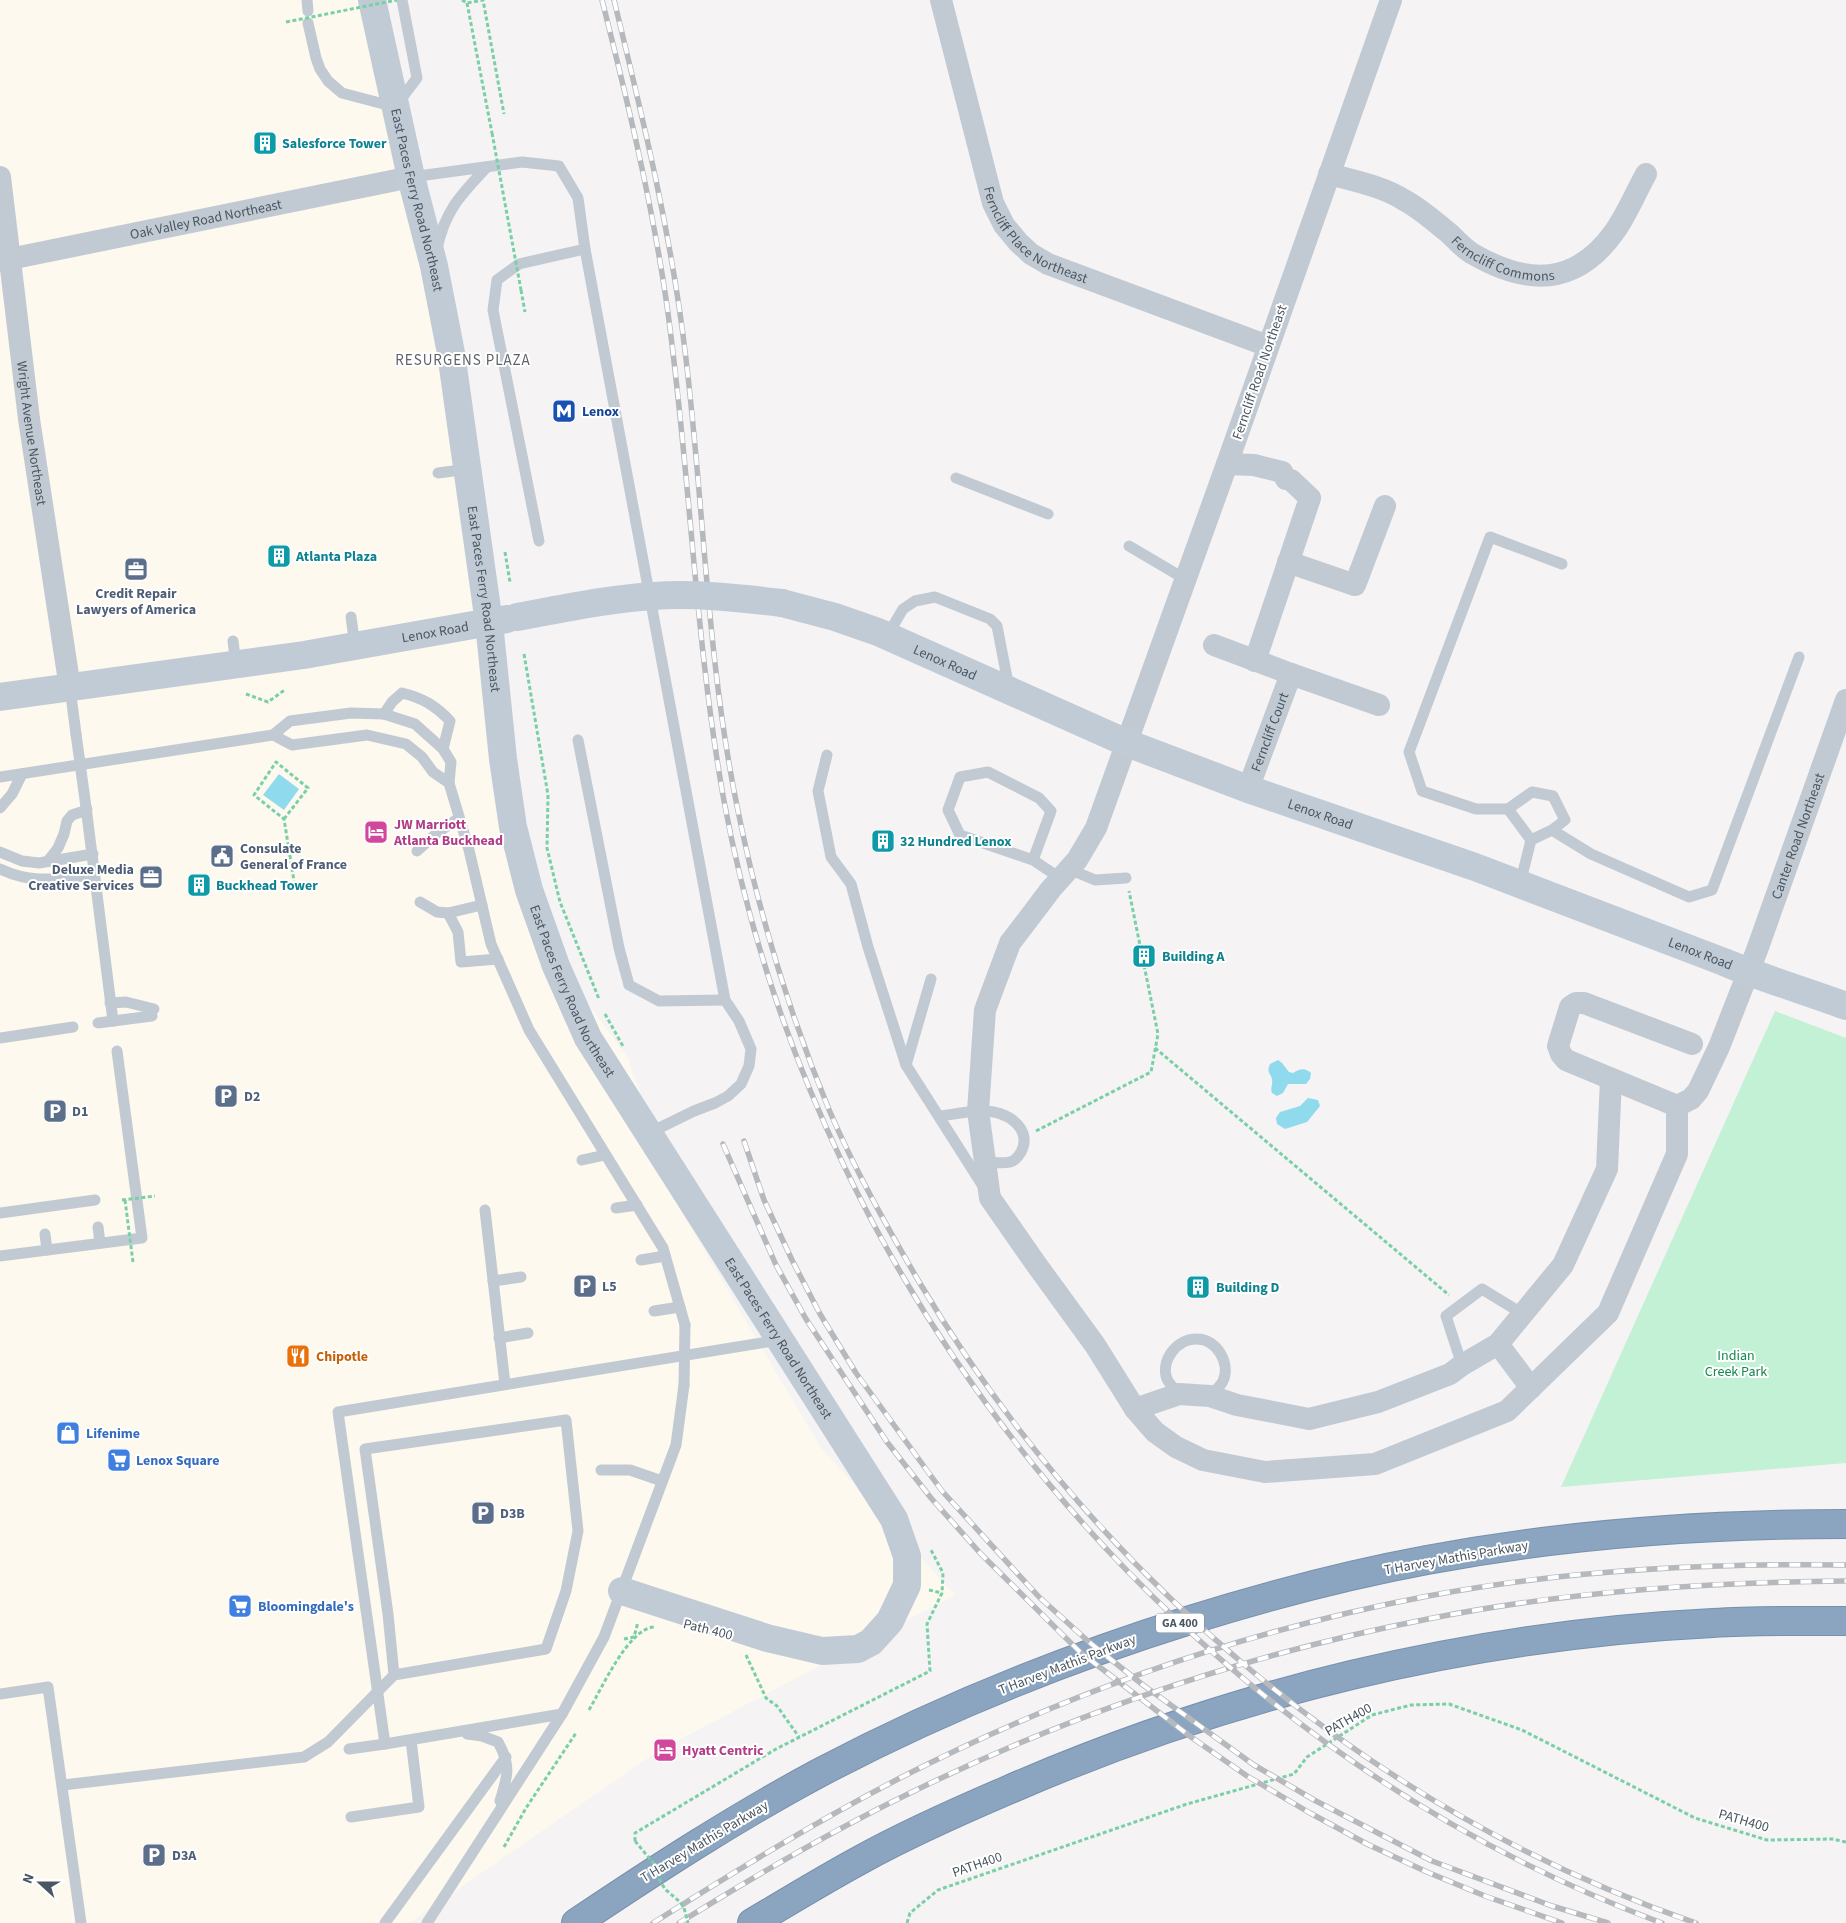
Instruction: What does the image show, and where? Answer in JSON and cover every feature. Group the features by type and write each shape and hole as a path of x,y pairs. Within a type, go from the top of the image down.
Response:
{"highway":[{"name":"T Harvey Mathis Parkway","path":"576,1923 695,1845 818,1774 899,1734 1013,1683 1079,1657 1146,1634 1282,1592 1425,1560 1497,1548 1656,1530 1774,1524 1846,1524"},
{"path":"752,1923 863,1858 924,1828 1049,1772 1111,1747 1307,1685 1443,1655 1578,1634 1714,1622 1846,1621"}],"street":[{"name":"East Paces Ferry Road Northeast","path":"372,0 411,177 434,266 452,353 489,623 503,759 513,827 529,890 556,966 588,1038 894,1519 907,1556 907,1585 890,1621 871,1642 858,1649 822,1651 767,1638 622,1592"},
{"name":"Ferncliff Place Northeast","path":"941,0 989,190 1004,225 1018,242 1031,254 1048,264 1268,346"},
{"name":"Ferncliff Road Northeast","path":"990,1198 978,1111 985,1010 1010,943 1077,860 1096,828 1391,0"},
{"name":"Ferncliff Commons","path":"1329,174 1372,185 1403,199 1432,219 1471,254 1516,273 1549,277 1582,264 1596,253 1616,230 1646,174"},
{"name":"Wright Avenue Northeast","path":"0,177 5,260 70,688"},
{"name":"Oak Valley Road Northeast","path":"5,260 411,177"},
{"path":"1224,471 1244,472 1278,482 1286,479 1291,480 1310,498 1255,660"},
{"path":"1288,562 1355,585 1386,506"},
{"name":"Lenox Road","path":"0,697 70,688 234,653 355,646 606,601 654,596 719,596 782,603 835,617 887,636 1127,743 1248,789 1520,884 1748,972 1846,1006"},
{"name":"Ferncliff Court","path":"1214,645 1379,705"},
{"name":"Ferncliff Court","path":"1248,789 1291,674"},
{"name":"Canter Road Northeast","path":"1677,1106 1691,1099 1698,1091 1719,1047 1846,700"},
{"path":"990,1198 1095,1345 1135,1409 1156,1432 1176,1447 1203,1460 1265,1472 1375,1464 1507,1411 1608,1313 1677,1154 1677,1106 1566,1060 1560,1054 1558,1046 1570,1007 1576,1003 1584,1004 1692,1044"},
{"path":"1135,1409 1180,1394 1210,1396 1236,1405 1309,1419 1378,1402 1450,1374 1498,1344 1563,1265 1607,1169 1611,1079"},
{"path":"1498,1344 1531,1388"}],"lane":[{"path":"308,23 316,58 328,82 342,93 395,107 417,78 402,0"},
{"path":"411,177 522,162 559,166 578,198 585,248 725,1000 739,1021 751,1048 749,1066 741,1084 728,1096 649,1133"},
{"path":"434,266 441,230 456,200 487,167"},
{"path":"539,541 494,310 497,280 519,264 585,248"},
{"path":"438,473 468,469"},
{"path":"956,478 1048,514"},
{"path":"1531,840 1552,830 1565,820 1553,796 1532,792 1508,809 1476,809 1422,792 1410,752 1490,536 1562,564"},
{"path":"1129,546 1185,579"},
{"path":"887,636 903,609 915,602 935,597 990,618 997,626 1009,690"},
{"path":"351,616 355,646"},
{"path":"1552,830 1591,854 1689,897 1712,890 1799,657"},
{"path":"70,688 93,854 112,1021"},
{"path":"384,714 392,702 402,693 420,697 438,708 450,721 444,749"},
{"path":"0,777 273,735 290,720 351,713 384,714 415,724 444,749 451,762 449,783 491,944 528,1030 663,1248 685,1325 684,1385 676,1445 604,1637 562,1714 427,1923"},
{"path":"273,735 292,746 367,735 406,744 422,757 433,772 449,783"},
{"path":"578,740 619,948 629,985 659,1001 725,1000"},
{"path":"827,755 818,791 831,857 851,884 868,947 906,1065 940,1116 990,1198"},
{"path":"1033,860 1051,811 1039,798 988,772 960,777 948,810 960,835 1065,873 1095,880 1126,878"},
{"path":"0,808 12,794 22,774"},
{"path":"48,862 58,848 64,834 66,821 72,815 86,809"},
{"path":"1508,809 1531,840"},
{"path":"416,851 459,818"},
{"path":"1520,884 1531,840"},
{"path":"0,852 22,861 39,863 93,854"},
{"path":"0,869 29,880 95,875"},
{"path":"420,902 437,912 482,906"},
{"path":"448,912 458,932 457,962 498,959"},
{"path":"906,1065 932,979"},
{"path":"98,1023 153,1012 126,1002 110,1004"},
{"path":"0,1038 73,1027"},
{"path":"0,1256 142,1238 117,1051"},
{"path":"940,1116 978,1111 1001,1114 1015,1121 1022,1129 1025,1137 1024,1147 1017,1159 1009,1162 986,1162"},
{"path":"582,1160 605,1155"},
{"path":"0,1213 95,1200"},
{"path":"616,1208 637,1205"},
{"path":"485,1210 505,1384"},
{"path":"98,1227 100,1244"},
{"path":"45,1234 47,1250"},
{"path":"641,1260 665,1256"},
{"path":"493,1281 521,1277"},
{"path":"1462,1365 1446,1316 1482,1289 1523,1314"},
{"path":"654,1311 680,1307"},
{"path":"500,1338 528,1333"},
{"path":"1180,1394 1167,1379 1167,1360 1178,1344 1197,1338 1215,1345 1225,1362 1223,1382 1210,1396"},
{"path":"385,1744 338,1412 779,1340"},
{"path":"63,1785 304,1757 328,1742 394,1675 546,1649 566,1591 578,1531 566,1420 365,1449 394,1675"},
{"path":"601,1470 630,1470 662,1481"},
{"path":"0,1694 48,1687 81,1923"},
{"path":"349,1749 562,1714"},
{"path":"456,1732 482,1736 498,1742 506,1757 506,1782 495,1816"},
{"path":"351,1817 420,1807 411,1740"},
{"path":"385,1923 506,1757"}],"path":[{"path":"286,22 397,0"},
{"path":"462,0 467,3 483,0 504,114"},
{"path":"467,3 525,312"},
{"path":"246,694 268,702 286,689"},
{"path":"284,819 308,788 276,762 254,795 284,819 294,881"},
{"path":"1025,1137 1151,1072 1158,1034 1126,878"},
{"path":"1155,1048 1460,1305"},
{"path":"133,1262 124,1200 155,1196"},
{"path":"634,1637 638,1622"},
{"path":"590,1710 625,1647 646,1628 652,1626 660,1628"},
{"path":"624,1639 634,1637"},
{"name":"Path 400","path":"744,1652 750,1661 766,1698 776,1706 799,1737"},
{"name":"PATH400","path":"907,1923 910,1913 938,1890 1187,1804 1294,1774 1307,1757 1372,1715 1412,1705 1449,1704 1522,1730 1695,1818 1767,1840 1832,1839 1846,1842"},
{"path":"504,1846 526,1808 576,1733"},
{"path":"635,1841 654,1864 661,1883 666,1890 684,1908 688,1923"}],"shaded area":[{"path":"0,0 373,0 445,342 544,944 628,1058 678,1206 821,1448 955,1595 658,1751 409,1923 0,1923"}],"green space":[{"name":"Indian Creek Park","path":"1775,1011 1846,1038 1846,1463 1561,1487"}],"water":[{"path":"279,774 299,789 284,810 263,795"},
{"path":"1278,1060 1289,1072 1293,1073 1302,1069 1309,1071 1311,1073 1310,1079 1306,1084 1288,1084 1283,1093 1277,1096 1272,1093 1272,1080 1268,1070 1270,1064"},
{"path":"1308,1098 1318,1100 1320,1106 1307,1122 1285,1129 1277,1124 1276,1118 1280,1112 1300,1106"}],"railway":[{"path":"602,0 646,186 666,299 681,424 706,676 724,801 771,986 842,1163 935,1329 1048,1483 1179,1622 1326,1743 1488,1844 1662,1923"},
{"path":"614,0 656,178 680,313 692,415 712,640 727,751 745,845 776,961 815,1075 850,1155 894,1239 918,1280 988,1387 1067,1489 1155,1583 1250,1670 1353,1748 1462,1817 1576,1875 1696,1923"},
{"path":"744,1141 764,1200 792,1260 820,1314 856,1373 942,1491 1039,1597 1089,1642 1143,1685 1254,1765 1316,1801 1432,1861 1552,1906 1608,1923"},
{"path":"723,1144 776,1265 806,1319 887,1442 931,1498 981,1554 1080,1652 1191,1737 1247,1776 1310,1813 1367,1844 1427,1872 1485,1896 1562,1923"},
{"path":"653,1923 744,1866 837,1812 963,1747 1091,1692 1157,1668 1224,1647 1291,1627 1359,1610 1428,1596 1531,1580 1584,1574 1688,1567 1846,1565"},
{"path":"679,1923 819,1840 969,1765 1098,1712 1230,1668 1365,1632 1433,1618 1536,1601 1691,1586 1846,1581"}],"place":[{"name":"Salesforce Tower","path":"265,143"},
{"name":"Lenox","path":"564,411"},
{"name":"Atlanta Plaza","path":"279,556"},
{"name":"Credit Repair Lawyers of America","path":"136,569"},
{"name":"JW Marriott Atlanta Buckhead","path":"376,832"},
{"name":"32 Hundred Lenox","path":"883,841"},
{"name":"Consulate General of France","path":"222,856"},
{"name":"Deluxe Media Creative Services","path":"151,877"},
{"name":"Buckhead Tower","path":"199,885"},
{"name":"Building A","path":"1144,956"},
{"name":"D2","path":"226,1096"},
{"name":"D1","path":"55,1111"},
{"name":"L5","path":"585,1286"},
{"name":"Building D","path":"1198,1287"},
{"name":"Chipotle","path":"298,1356"},
{"name":"Lifenime","path":"68,1433"},
{"name":"Lenox Square","path":"119,1460"},
{"name":"D3B","path":"483,1513"},
{"name":"Bloomingdale's","path":"240,1606"},
{"name":"Hyatt Centric","path":"665,1750"},
{"name":"D3A","path":"154,1855"}],"district":[{"name":"RESURGENS PLAZA","path":"463,360"}]}
